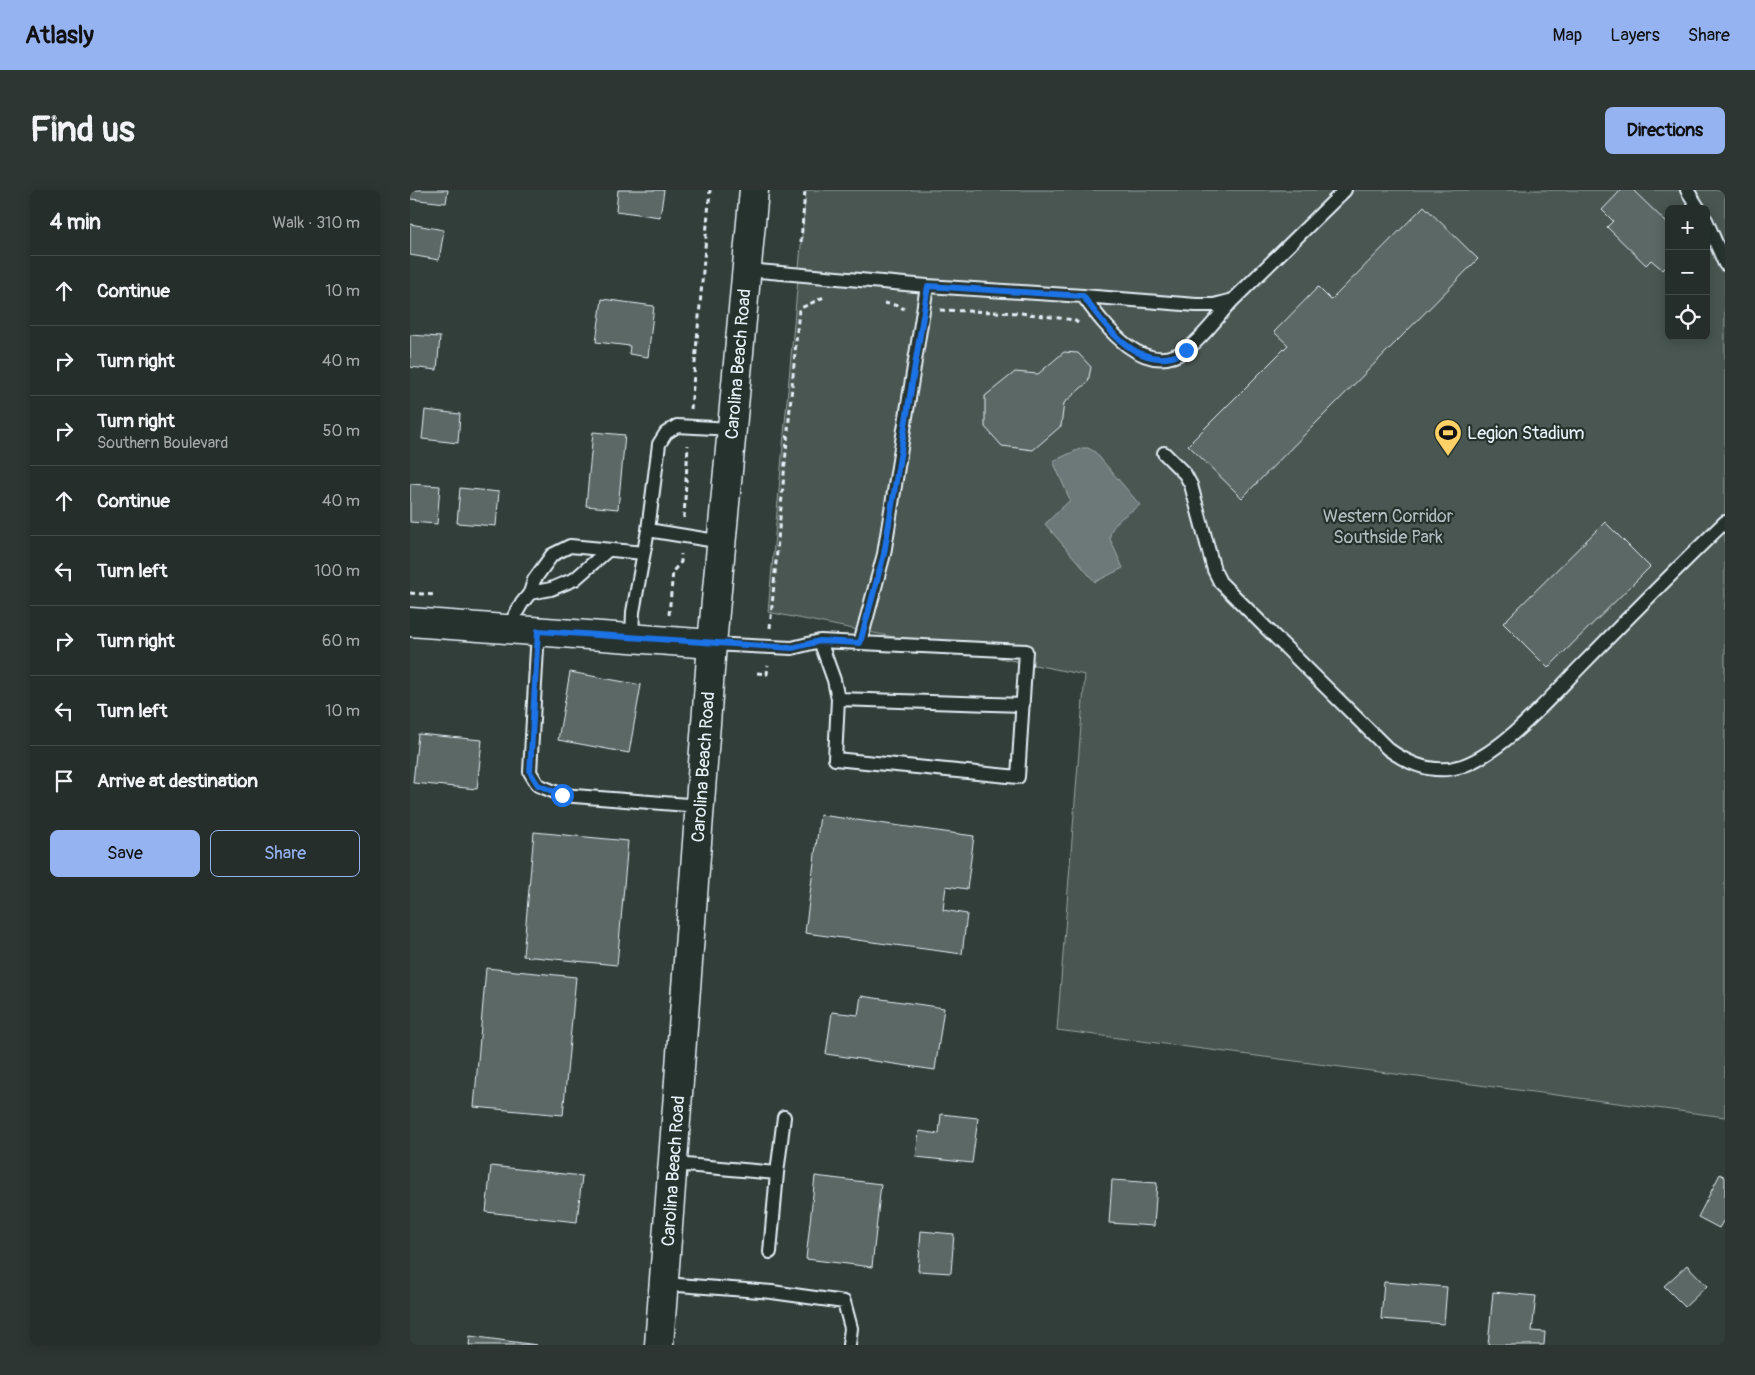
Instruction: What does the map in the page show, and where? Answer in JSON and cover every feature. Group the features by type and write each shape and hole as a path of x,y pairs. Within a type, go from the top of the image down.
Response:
{"main road":[{"name":"Carolina Beach Road","path":"659,1345 712,644 754,190"},
{"path":"410,622 712,644"}],"lane":[{"path":"1083,296 1100,319 1127,346 1142,354 1156,358 1173,357 1186,350 1197,340 1233,300 1345,190"},
{"path":"1687,190 1696,205"},
{"path":"1710,229 1725,264"},
{"path":"747,270 928,286 1196,305 1214,305 1233,300"},
{"path":"860,643 884,554 928,286"},
{"path":"632,638 633,612 648,530 659,444 666,433 677,426 690,425 732,429"},
{"path":"1164,453 1185,474 1192,485 1214,570 1220,582 1388,749 1403,760 1424,768 1442,769 1461,766 1494,750 1538,710 1690,555 1725,522"},
{"path":"648,530 722,542"},
{"path":"507,629 530,593 534,580 552,555 570,546 644,553"},
{"path":"530,593 551,589 575,579 608,550"},
{"path":"538,631 530,772 538,785 562,795 700,806"},
{"path":"712,644 792,648 820,641 1026,651 1018,777 835,759 838,699 834,680 820,641"},
{"path":"838,699 1022,705"},
{"path":"770,1252 784,1118"},
{"path":"674,1164 777,1173"},
{"path":"664,1284 772,1292 844,1302 851,1328 849,1345"}],"path":[{"path":"670,615 673,571 681,562 690,425 710,190"},
{"path":"801,242 804,190"}],"green space":[{"name":"Western Corridor Southside Park","path":"806,190 1725,190 1725,1117 1057,1030 1085,675 768,612"}],"shaded area":[{"path":"1082,448 1088,448 1095,452 1140,505 1116,523 1111,533 1110,539 1123,568 1095,582 1045,524 1070,500 1053,461"}],"building":[{"path":"410,190 448,190 446,203 410,199"},
{"path":"618,190 664,190 660,217 616,211"},
{"path":"1621,190 1633,190 1665,221 1665,268 1663,270 1651,260 1646,265 1607,227 1613,221 1602,210"},
{"path":"1424,206 1478,259 1242,498 1188,445 1288,345 1274,332 1318,287 1331,300"},
{"path":"410,224 444,230 439,260 410,255"},
{"path":"602,299 654,306 648,357 629,354 630,346 596,342"},
{"path":"410,335 440,337 437,370 410,367"},
{"path":"1064,352 1078,353 1091,367 1088,382 1064,403 1061,426 1033,450 1002,446 985,427 985,396 1015,372 1038,374"},
{"path":"425,410 460,414 458,443 422,439"},
{"path":"593,432 625,435 618,509 586,506"},
{"path":"410,484 440,486 437,524 410,522"},
{"path":"460,488 499,492 496,526 457,523"},
{"path":"1605,522 1650,567 1548,668 1503,623"},
{"path":"570,672 641,685 629,753 558,740"},
{"path":"418,734 482,740 477,789 413,783"},
{"path":"820,815 974,836 967,889 946,886 943,910 967,914 962,954 805,933"},
{"path":"534,832 628,841 617,965 523,956"},
{"path":"486,968 576,977 563,1115 474,1107"},
{"path":"861,996 944,1008 935,1070 826,1054 832,1012 858,1015"},
{"path":"941,1114 978,1118 972,1163 916,1157 919,1131 939,1134"},
{"path":"491,1166 582,1176 577,1222 486,1212"},
{"path":"1720,1174 1725,1177 1725,1218 1719,1228 1698,1217"},
{"path":"815,1176 881,1184 872,1267 806,1259"},
{"path":"1112,1180 1157,1183 1154,1226 1109,1223"},
{"path":"921,1231 954,1234 951,1273 918,1271"},
{"path":"1687,1265 1707,1286 1685,1307 1664,1286"},
{"path":"1384,1282 1447,1287 1444,1324 1381,1319"},
{"path":"1493,1292 1536,1296 1532,1331 1545,1332 1544,1345 1488,1345"},
{"path":"470,1336 537,1345 469,1345"}],"place":[{"name":"Legion Stadium","path":"1448,457"}],"route":[{"path":"562,795 538,785 530,772 538,631 792,648 820,641 860,643 884,554 928,286 1083,296 1114,335 1127,346 1142,354 1156,358 1173,357 1186,350"}]}
